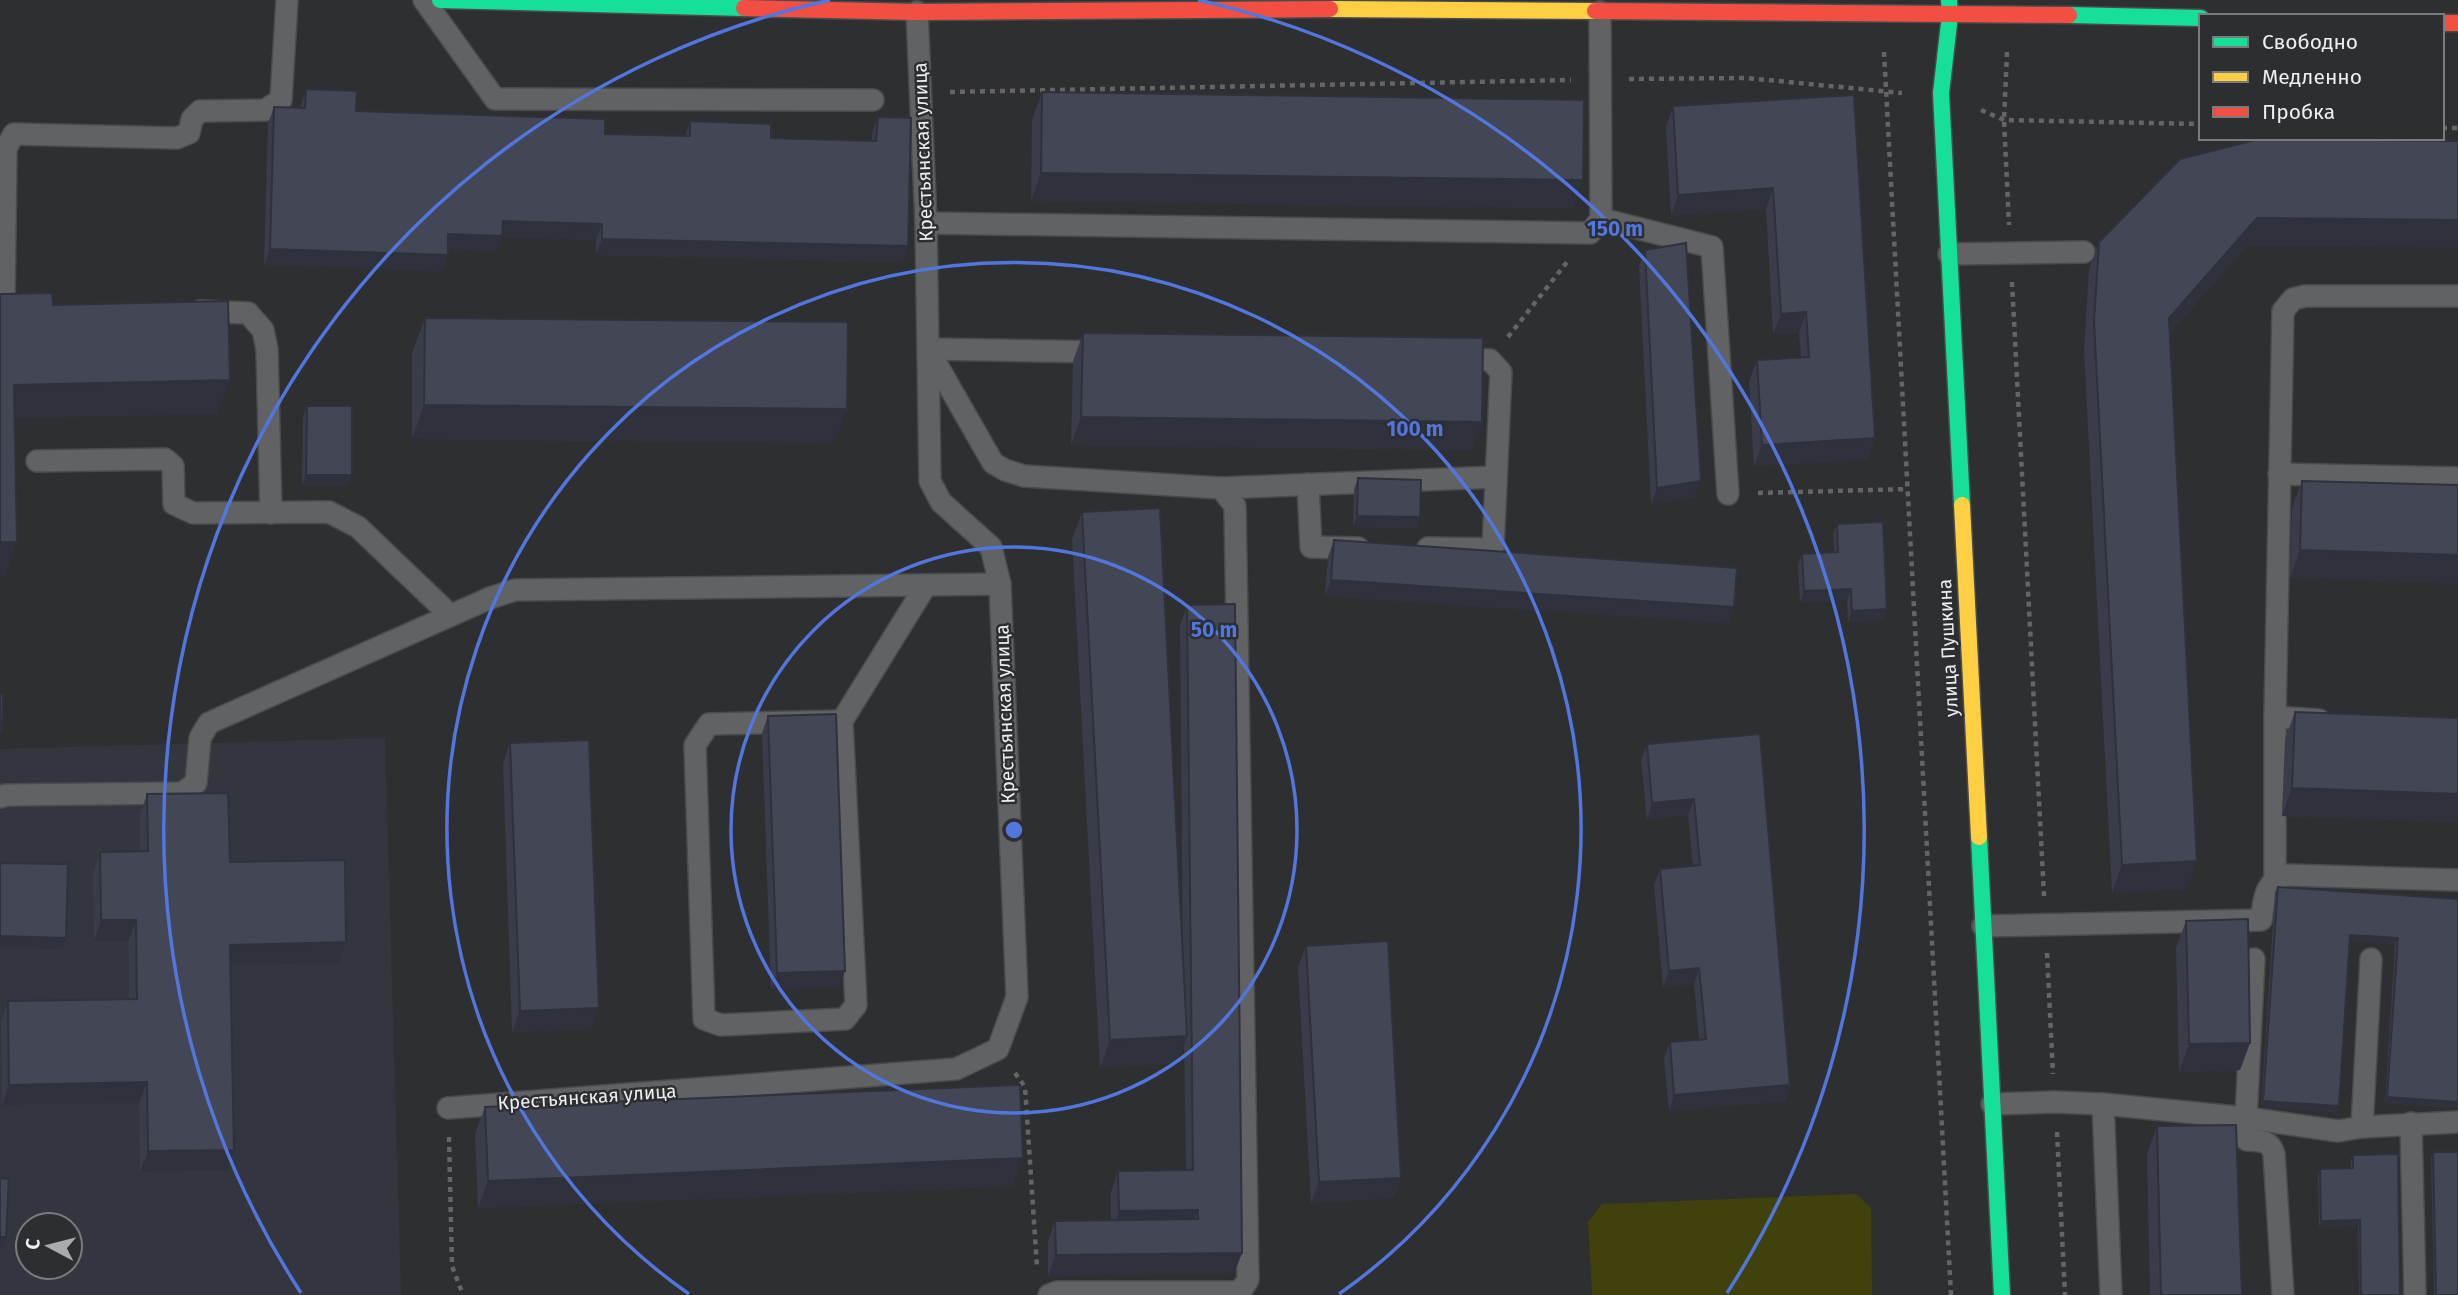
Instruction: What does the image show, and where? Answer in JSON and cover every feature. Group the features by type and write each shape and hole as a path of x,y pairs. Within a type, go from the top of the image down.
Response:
{"main road":[{"path":"440,0 931,8 1452,5 1600,12 1882,14 1949,8 2008,13 2199,18"},
{"name":"улица Пушкина","path":"1949,8 1941,93 2002,1295"}],"lane":[{"path":"31,305 2,304 6,148 15,134 177,138 189,133 192,119 200,111 265,110 281,100 287,0"},
{"path":"424,0 495,99 873,100"},
{"name":"Крестьянская улица","path":"448,1108 957,1069 998,1049 1017,997 1000,584 991,547 941,502 930,481 921,93 931,8"},
{"path":"1595,226 1600,12"},
{"path":"926,223 1595,226 1712,247 1728,494"},
{"path":"1949,254 2084,252"},
{"path":"2275,879 2275,718 2283,311 2293,299 2305,296 2458,296"},
{"path":"180,311 248,313 263,330 267,349 271,513"},
{"path":"928,349 1120,353"},
{"path":"928,349 993,464 1024,477 1221,488 1496,477"},
{"path":"1402,548 1493,549 1501,372 1490,360 1435,359"},
{"path":"37,461 165,459 173,466 174,504 193,513 328,512 359,527 450,615"},
{"path":"2279,474 2458,478"},
{"path":"1308,484 1311,547 1376,548"},
{"path":"1049,1295 1057,1292 1240,1292 1248,1280 1235,506 1221,488"},
{"path":"0,797 182,793 196,783 200,738 209,723 450,615 515,590 1000,584"},
{"path":"842,721 709,724 695,745 704,1019 721,1026 845,1018 856,1005 842,721 926,585"},
{"path":"2275,718 2341,722"},
{"path":"1983,926 2261,920 2267,890 2275,879 2287,875 2458,880"},
{"path":"2254,959 2245,1138 2266,1142 2272,1146 2274,1154 2283,1295"},
{"path":"2362,1127 2371,959"},
{"path":"1992,1104 2103,1104 2247,1118 2338,1131 2362,1127 2458,1122"},
{"path":"2103,1104 2111,1295"},
{"path":"2411,1124 2415,1295"}],"path":[{"path":"2008,13 2004,120 2065,1295"},
{"path":"1882,14 1951,1295"},
{"path":"921,93 1747,78 1887,93 1941,93 2004,120 2199,124"},
{"path":"1490,360 1595,226"},
{"path":"1728,494 1908,489"},
{"path":"998,1049 1025,1087 1037,1267"},
{"path":"448,1108 452,1266 463,1295"}],"shaded area":[{"path":"385,738 401,1295 0,1295 0,749"},
{"path":"1856,1194 1871,1208 1872,1295 1592,1295 1588,1222 1602,1204"}],"building":[{"path":"306,89 357,91 356,111 605,119 605,134 690,136 690,121 771,124 771,138 876,141 878,117 911,118 908,246 602,239 602,224 503,221 502,236 448,234 448,255 270,249 274,107 305,108"},
{"path":"1042,92 1584,100 1583,180 1041,173"},
{"path":"1854,95 1875,438 1762,445 1757,360 1809,357 1806,312 1781,314 1773,188 1678,195 1673,106"},
{"path":"2255,140 2458,141 2458,220 2257,218 2169,318 2197,861 2122,865 2094,322 2099,242 2180,159"},
{"path":"1686,243 1701,481 1657,488 1645,250"},
{"path":"52,293 53,305 228,301 230,380 14,385 17,542 0,542 0,294"},
{"path":"425,318 848,322 847,409 424,405"},
{"path":"1083,333 1483,338 1482,422 1081,417"},
{"path":"307,406 352,406 352,475 306,475"},
{"path":"1358,478 1421,480 1420,517 1357,516"},
{"path":"2302,481 2458,485 2458,555 2300,550"},
{"path":"1160,508 1187,1036 1110,1040 1082,512"},
{"path":"1883,522 1887,609 1852,611 1851,589 1804,591 1802,554 1838,552 1837,524"},
{"path":"1334,540 1737,568 1734,607 1331,580"},
{"path":"1235,604 1242,1253 1056,1255 1055,1221 1198,1219 1198,1210 1119,1211 1118,1171 1193,1170 1187,605"},
{"path":"0,694 3,694 2,732 0,732"},
{"path":"2295,712 2458,718 2458,794 2292,788"},
{"path":"836,714 845,971 777,973 768,716"},
{"path":"1760,734 1790,1085 1674,1095 1670,1042 1706,1039 1699,968 1669,971 1660,869 1700,865 1694,799 1652,803 1647,744"},
{"path":"589,740 599,1008 520,1011 510,743"},
{"path":"228,793 230,862 345,860 346,942 230,945 234,1150 148,1151 147,1082 9,1085 8,1001 137,999 136,920 101,920 100,852 148,851 147,794"},
{"path":"0,863 68,864 66,938 0,936"},
{"path":"2278,887 2458,899 2458,1102 2387,1097 2398,938 2350,935 2339,1106 2263,1101"},
{"path":"2248,919 2250,1043 2189,1044 2186,921"},
{"path":"1388,941 1401,1178 1319,1182 1306,946"},
{"path":"1020,1085 1023,1158 488,1181 485,1107"},
{"path":"2236,1125 2242,1295 2161,1295 2157,1126"},
{"path":"2433,1152 2458,1152 2458,1295 2436,1295"},
{"path":"2398,1154 2400,1295 2361,1295 2360,1220 2321,1221 2320,1169 2353,1168 2353,1155"},
{"path":"0,1178 9,1179 6,1237 0,1237"}],"traffic: fast":[{"path":"440,0 744,8"},
{"path":"1949,0 1950,15 1941,93 1962,505"},
{"path":"2069,15 2199,18"},
{"path":"1979,837 2002,1295"}],"traffic: slow":[{"path":"1330,9 1595,11"},
{"path":"1962,505 1979,837"}],"traffic: jam":[{"path":"744,8 917,12 1330,9"},
{"path":"1595,11 2069,15"},
{"path":"2444,23 2458,23"}]}
